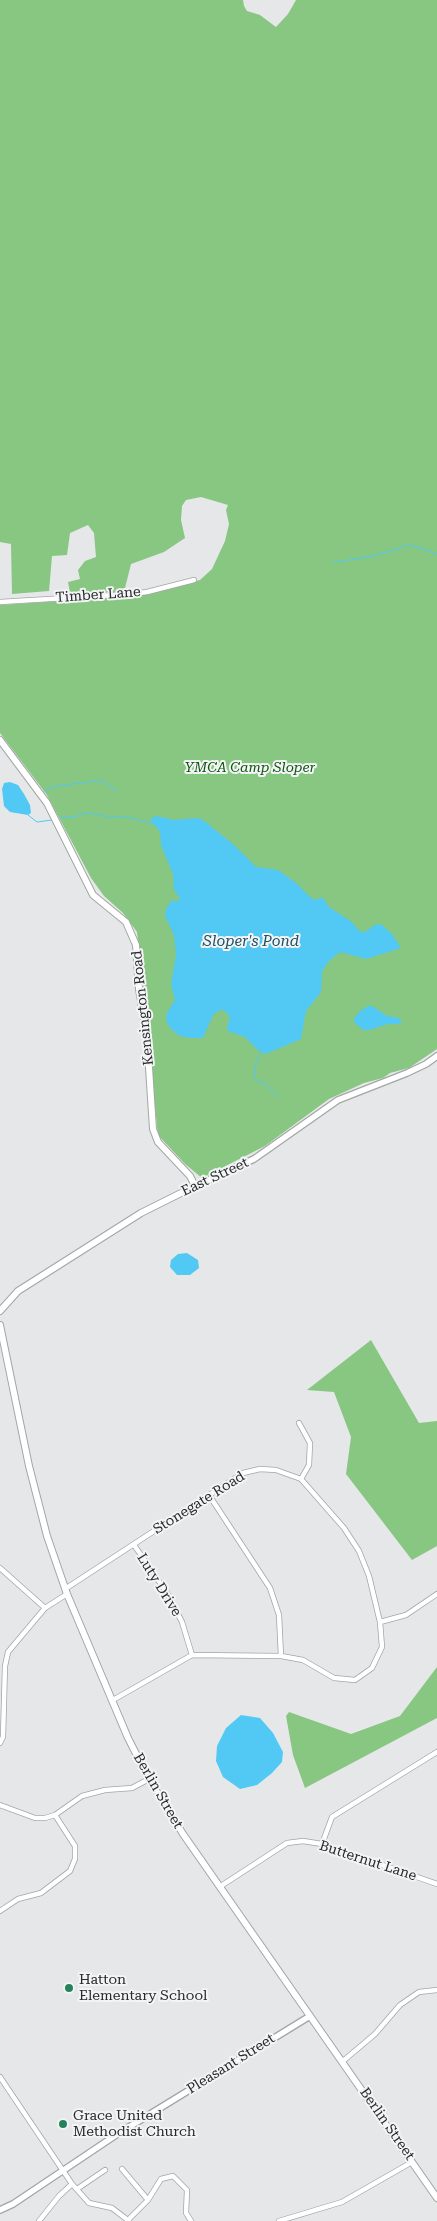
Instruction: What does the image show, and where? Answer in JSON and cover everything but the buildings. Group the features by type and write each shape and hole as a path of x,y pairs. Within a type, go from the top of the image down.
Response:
{"main road":[{"name":"Kensington Road","path":"0,740 47,803 93,895 126,922 136,945 139,990 147,1037 154,1129 158,1142 190,1176 194,1186"},
{"name":"East Street","path":"0,1311 4,1304 27,1286 141,1213 194,1186"},
{"name":"Berlin Street","path":"0,1325 29,1466 47,1536 66,1591 128,1738 149,1779 183,1834 222,1886 437,2198"}],"street":[{"name":"Timber Lane","path":"0,602 139,593 194,580"},
{"name":"East Street","path":"194,1186 254,1159 338,1100 407,1073 426,1064 437,1056"},
{"path":"299,1423 310,1443 309,1465 301,1479"},
{"name":"Stonegate Road","path":"0,1743 3,1736 5,1666 8,1652 46,1608 66,1591 243,1473 260,1469 276,1470 301,1479 344,1528 359,1551 369,1576 380,1622 382,1647 372,1668 355,1680 334,1678 303,1660 281,1656 192,1655"},
{"path":"209,1495 270,1588 279,1615 281,1656"},
{"name":"Luty Drive","path":"134,1545 167,1594 182,1622 192,1655"},
{"path":"0,1568 46,1608"},
{"path":"380,1622 406,1615 437,1594"},
{"path":"112,1700 192,1655"},
{"path":"322,1844 332,1816 437,1752"},
{"path":"0,1805 35,1818 45,1818 55,1815 82,1796 105,1790 132,1788 149,1779"},
{"path":"0,1912 18,1900 41,1893 70,1871 75,1859 75,1846 55,1815"},
{"name":"Butternut Lane","path":"222,1886 287,1843 303,1841 322,1844 437,1884"},
{"path":"343,2061 376,2034 400,2005 419,1992 437,1990"},
{"name":"Pleasant Street","path":"0,2210 14,2204 116,2135 310,2016"},
{"path":"0,2077 63,2172 89,2203 112,2208 128,2221 148,2200 161,2179 173,2176 187,2190 186,2213 191,2221"},
{"path":"279,2221 342,2202 412,2162"},
{"path":"77,2189 106,2170"},
{"path":"122,2170 148,2200"},
{"path":"39,2221 58,2196 72,2184"}],"green space":[{"name":"YMCA Camp Sloper","path":"0,0 243,0 247,11 260,15 276,27 288,14 296,0 437,0 437,1049 409,1068 364,1083 329,1099 265,1146 202,1178 185,1164 158,1135 137,932 123,913 104,896 91,878 47,795 0,733 0,605 138,596 200,580 212,569 225,541 229,524 226,510 228,505 201,497 186,500 182,506 181,520 185,538 164,552 131,564 124,592 70,593 68,582 80,579 78,570 85,561 96,557 94,533 88,525 70,533 67,555 52,556 49,591 12,594 11,544 0,542"},
{"path":"371,1340 419,1423 437,1421 437,1546 412,1560 346,1474 351,1437 334,1392 307,1390"},
{"path":"437,1667 437,1718 305,1788 293,1755 286,1716 289,1712 351,1734 400,1716"}],"water":[{"path":"10,782 18,785 30,805 31,813 28,815 10,812 4,806 2,789 4,783"},
{"name":"Sloper's Pond","path":"156,816 174,820 197,818 203,820 234,845 256,867 278,870 296,883 311,898 317,900 322,897 329,907 352,922 359,931 365,932 375,925 381,924 392,934 401,948 366,959 340,952 329,961 322,971 321,992 306,1011 301,1039 265,1054 259,1051 245,1037 228,1031 230,1016 223,1010 213,1015 203,1038 180,1036 170,1028 166,1020 167,1013 175,1000 171,984 176,955 174,935 165,916 166,909 171,901 178,901 180,898 174,890 173,874 161,845 160,832 150,819"},
{"path":"368,1006 372,1006 387,1016 399,1018 402,1023 363,1030 354,1022 354,1019 359,1012"},
{"path":"187,1253 198,1260 199,1268 190,1275 177,1275 170,1267 171,1260 178,1254"},
{"path":"241,1715 260,1718 273,1733 283,1752 282,1762 272,1773 257,1785 240,1789 223,1777 216,1761 217,1746 226,1728"}],"waterway":[{"path":"334,562 370,557 410,545 437,554"},
{"path":"44,791 52,787 100,780 118,791"},
{"path":"61,817 76,817 89,813 102,816 127,817 154,824"},
{"path":"28,815 37,822 52,820"},
{"path":"261,1053 256,1063 255,1079 265,1084 279,1097"}],"place":[{"name":"Hatton Elementary School","path":"69,1988"},
{"name":"Grace United Methodist Church","path":"63,2124"}]}
